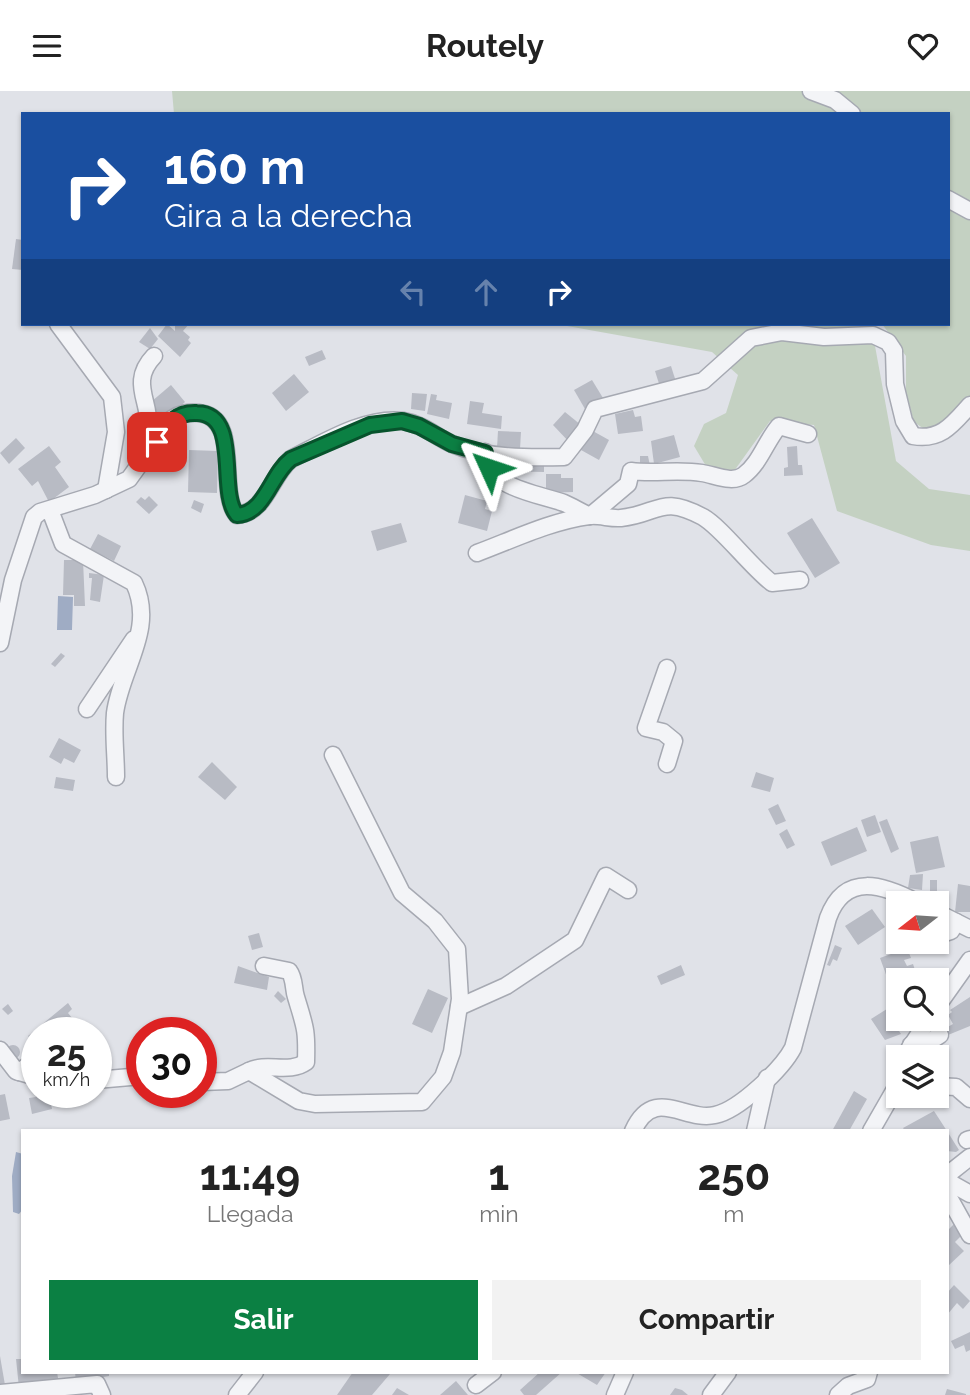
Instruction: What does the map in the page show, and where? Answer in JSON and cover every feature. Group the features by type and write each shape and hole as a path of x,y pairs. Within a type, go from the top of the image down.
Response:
{"street":[{"path":"811,91 835,100 850,112"},
{"path":"950,200 970,211"},
{"path":"59,326 112,397 116,432 106,490"},
{"path":"0,643 2,616 34,517 129,479 172,419 181,413 202,413 217,420 223,433 231,504 237,515 249,514 258,506 282,466 291,459 370,425 402,421 419,426 452,444 485,453 534,458 564,457 585,430 595,409 703,381 751,338 782,332 824,337 873,335 888,342 894,351 895,384 904,421 913,436 928,439 946,432 970,405"},
{"path":"147,456 141,448 149,423 141,397 145,365 154,356"},
{"path":"590,516 628,484 631,471 658,475 683,471 732,480 742,477 751,469 779,426 808,434"},
{"path":"485,453 489,468 507,484 538,497 563,503 590,516"},
{"path":"477,553 526,534 590,516 622,518 657,506 681,506 706,519 754,569 772,583 800,580"},
{"path":"50,510 63,544 134,583 140,601 140,632 116,709 116,777"},
{"path":"87,709 140,632"},
{"path":"667,668 646,728 663,732 674,741 667,764"},
{"path":"249,1071 299,1101 307,1103 422,1101 443,1077 448,1065 459,1007 457,949 435,921 402,893 333,755"},
{"path":"459,1007 506,986 576,940 606,876 628,890"},
{"path":"634,1129 644,1114 657,1108 715,1115 732,1108 786,1061 793,1048 833,903 842,894 867,885 890,891"},
{"path":"949,982 970,960"},
{"path":"217,1081 228,1081 256,1067 294,1068 306,1062 307,1027 295,995 292,973 264,966"},
{"path":"924,1045 940,1035"},
{"path":"0,1051 19,1072"},
{"path":"755,1129 767,1078"},
{"path":"949,1087 956,1087 970,1099"},
{"path":"872,1129 886,1105"},
{"path":"970,1157 949,1174 970,1194"},
{"path":"949,1198 970,1235"},
{"path":"237,1395 253,1374"},
{"path":"476,1385 490,1374"},
{"path":"711,1395 727,1374"},
{"path":"838,1395 848,1386 867,1379 868,1374"},
{"path":"605,1395 620,1382"},
{"path":"0,1394 97,1384 102,1395"}],"green space":[{"path":"172,91 970,91 970,396 943,424 927,431 914,422 906,393 906,356 884,326 950,326 950,112 174,112"},
{"path":"567,326 871,326 896,461 929,489 970,495 970,551 931,545 837,511 814,425 770,421 734,471 706,466 694,446 704,424 726,413 738,375 712,352"}],"water":[{"path":"58,596 73,597 72,630 57,630"},
{"path":"16,1152 21,1153 19,1214 13,1212 12,1176"}],"building":[{"path":"16,239 21,240 21,270 12,269"},
{"path":"166,326 175,331 175,326 187,326 183,331 190,337 188,340 191,343 180,357 158,336"},
{"path":"150,328 158,339 150,349 139,342"},
{"path":"322,350 326,359 309,366 305,357"},
{"path":"671,366 677,385 661,390 655,371"},
{"path":"294,374 309,392 286,411 272,393"},
{"path":"592,380 603,398 585,409 574,390"},
{"path":"171,385 185,402 160,424 145,407"},
{"path":"412,393 427,394 425,411 411,409"},
{"path":"431,394 437,395 436,400 452,403 449,419 427,414"},
{"path":"470,401 484,403 482,413 502,416 501,429 467,424"},
{"path":"633,410 635,417 641,416 643,431 618,434 615,414"},
{"path":"565,412 581,425 571,444 553,425"},
{"path":"177,425 185,430 180,439 184,441 181,446 185,448 171,469 156,460"},
{"path":"591,430 609,440 599,460 581,450"},
{"path":"498,431 521,432 520,449 497,448"},
{"path":"674,435 680,457 654,464 651,441"},
{"path":"16,438 25,448 9,464 0,453"},
{"path":"49,446 61,462 55,467 69,487 49,502 38,481 32,486 18,469"},
{"path":"797,446 798,465 802,465 803,475 784,476 784,468 788,467 787,447"},
{"path":"189,450 218,451 217,493 188,492"},
{"path":"640,456 648,456 650,466 640,464"},
{"path":"493,457 544,463 544,472 499,471"},
{"path":"546,474 561,474 561,478 573,478 573,492 546,493"},
{"path":"465,495 487,501 485,509 492,511 487,531 458,523"},
{"path":"149,496 158,505 149,514 136,502 141,497 145,500"},
{"path":"194,500 204,504 201,513 191,508"},
{"path":"812,518 840,563 815,578 787,533"},
{"path":"401,523 407,542 377,551 371,531"},
{"path":"98,534 121,546 114,561 90,549"},
{"path":"64,560 83,560 85,606 74,606 74,595 63,595"},
{"path":"89,573 104,575 100,602 90,600 92,578 89,578"},
{"path":"61,653 65,656 55,667 51,664"},
{"path":"59,738 81,750 74,763 64,758 61,764 49,757"},
{"path":"212,762 237,787 225,800 198,777"},
{"path":"756,772 774,778 770,792 751,787"},
{"path":"56,777 75,780 73,791 54,788"},
{"path":"778,804 786,821 776,825 768,809"},
{"path":"875,815 881,832 867,837 861,820"},
{"path":"887,819 899,849 891,853 879,822"},
{"path":"857,827 867,851 831,866 821,842"},
{"path":"787,829 795,845 787,849 779,834"},
{"path":"938,836 945,867 916,873 910,842"},
{"path":"923,874 922,890 908,888 910,875"},
{"path":"930,880 937,880 937,891 930,891"},
{"path":"958,884 970,886 970,912 955,912"},
{"path":"872,909 885,927 858,945 845,926"},
{"path":"259,933 263,947 252,950 248,936"},
{"path":"835,945 842,948 837,961 833,959 830,966 827,965"},
{"path":"891,954 909,954 911,958 904,960 907,966 913,964 914,968 886,968 886,974 880,958"},
{"path":"681,965 685,975 661,985 657,976"},
{"path":"238,966 269,977 267,990 234,983"},
{"path":"428,989 448,998 432,1033 412,1024"},
{"path":"278,991 286,999 281,1003 274,996"},
{"path":"970,997 970,1026 948,1035 945,1031 949,1031 949,1026 953,1024 949,1017 952,1012 950,1010"},
{"path":"68,1003 72,1009 68,1013 71,1017 51,1017"},
{"path":"8,1004 13,1011 8,1015 2,1009"},
{"path":"886,1010 886,1031 899,1031 901,1034 885,1040 871,1019"},
{"path":"13,1045 18,1047 18,1057 13,1059 8,1057 6,1052 8,1047"},
{"path":"854,1091 867,1099 850,1129 833,1129"},
{"path":"5,1094 10,1119 0,1121 0,1095"},
{"path":"31,1108 52,1108 52,1109 32,1114"},
{"path":"934,1111 946,1129 904,1129"},
{"path":"949,1134 959,1150 949,1151"},
{"path":"954,1224 963,1234 955,1242 964,1251 949,1265 949,1229"},
{"path":"954,1285 970,1301 963,1309 957,1303 949,1313 949,1291"},
{"path":"970,1332 970,1350 966,1352 964,1345 955,1349 951,1341"},
{"path":"0,1356 5,1385 0,1385"},
{"path":"16,1359 21,1359 21,1374 57,1374 59,1384 19,1388"},
{"path":"75,1374 109,1374 109,1376 76,1382"},
{"path":"352,1374 390,1374 372,1395 337,1395"},
{"path":"538,1374 560,1374 536,1395 524,1395 520,1390"},
{"path":"578,1374 605,1374 597,1385"},
{"path":"456,1381 468,1395 440,1395"},
{"path":"397,1388 409,1395 392,1395"},
{"path":"675,1388 682,1390 688,1395 670,1395"},
{"path":"947,1389 966,1394 966,1395 945,1395"}],"route":[{"path":"157,442 172,419 181,413 202,413 217,420 223,433 231,504 237,515 249,514 258,506 282,466 291,459 326,442 370,425 386,422 402,421 419,426 452,444 485,453 489,468"}]}
